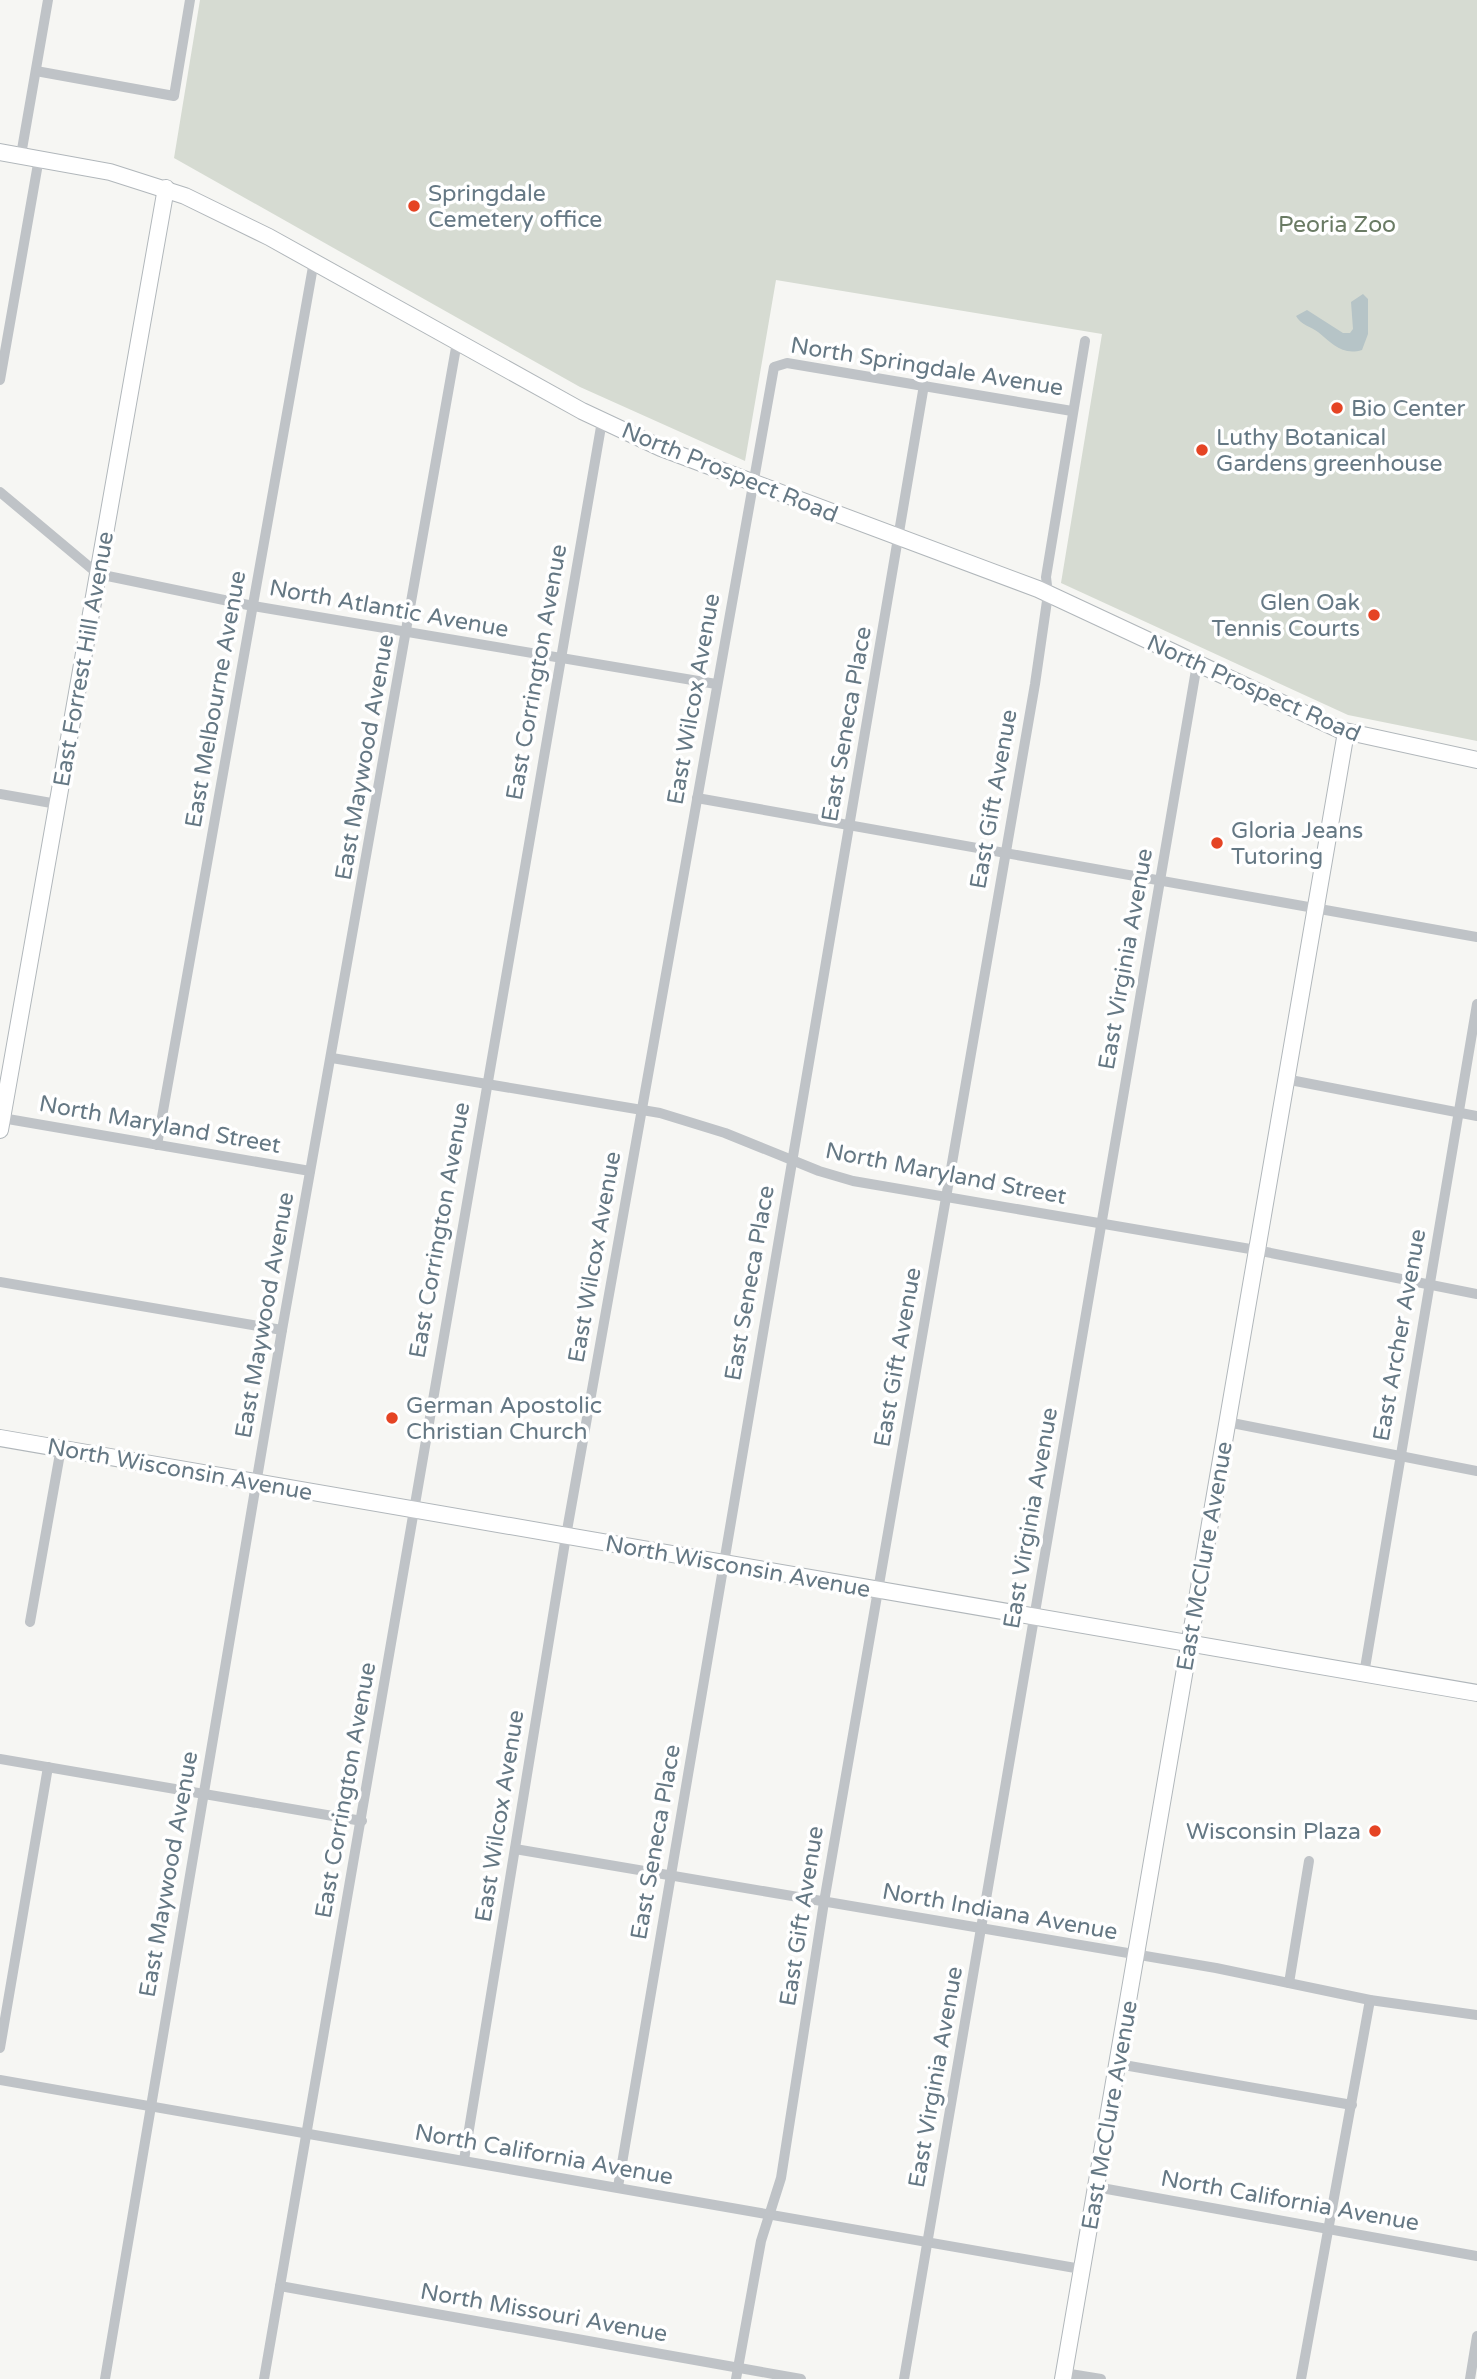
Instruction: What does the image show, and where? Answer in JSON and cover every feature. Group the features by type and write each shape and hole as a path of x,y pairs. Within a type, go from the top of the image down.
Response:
{"street":[{"path":"21,155 48,0"},
{"path":"36,71 174,96 190,0"},
{"name":"North Prospect Road","path":"0,152 110,172 166,188 228,215 602,421 675,454 1048,594 1346,732 1477,760"},
{"path":"0,380 39,158"},
{"name":"East Forrest Hill Avenue","path":"1,1124 166,188"},
{"name":"East Melbourne Avenue","path":"157,1145 314,261"},
{"name":"East Gift Avenue","path":"737,2374 759,2253 781,2178 824,1902 1048,594 1046,577 1085,341"},
{"name":"East Maywood Avenue","path":"105,2379 282,1330 457,342"},
{"name":"North Springdale Avenue","path":"776,364 924,385 1072,411"},
{"name":"East Wilcox Avenue","path":"464,2160 566,1536 716,684 776,364"},
{"name":"East Seneca Place","path":"618,2187 924,385"},
{"name":"East Corrington Avenue","path":"264,2379 362,1821 485,1084 602,421"},
{"path":"0,492 98,574"},
{"name":"North Atlantic Avenue","path":"98,574 253,606 716,684"},
{"name":"East Virginia Avenue","path":"904,2379 1197,664"},
{"name":"East McClure Avenue","path":"1064,2376 1346,732"},
{"path":"0,794 57,804"},
{"path":"697,798 1477,936"},
{"name":"East Archer Avenue","path":"1364,1674 1477,1004"},
{"name":"North Maryland Street","path":"332,1058 642,1110 714,1129 835,1177 1256,1250 1477,1294"},
{"path":"1285,1079 1477,1116"},
{"name":"North Maryland Street","path":"1,1124 157,1145 310,1171"},
{"path":"0,1282 282,1330"},
{"path":"1227,1422 1477,1471"},
{"name":"North Wisconsin Avenue","path":"0,1438 1477,1693"},
{"path":"30,1622 61,1448"},
{"path":"0,1759 203,1796 362,1821"},
{"path":"0,2048 48,1767"},
{"name":"North Indiana Avenue","path":"515,1849 1289,1983 1370,2000 1477,2015"},
{"path":"1289,1983 1309,1861"},
{"path":"1301,2379 1370,2000"},
{"path":"1118,2064 1352,2105"},
{"name":"North California Avenue","path":"0,2080 1081,2269"},
{"name":"North California Avenue","path":"1096,2187 1477,2256"},
{"name":"North Missouri Avenue","path":"280,2286 737,2374 801,2379"},
{"path":"1470,2379 1477,2336"},
{"path":"1064,2376 1101,2379"}],"green space":[{"name":"Peoria Zoo","path":"200,0 1477,0 1477,741 1348,715 1061,583 1102,334 776,280 745,461 580,387 174,158"}],"shaded area":[{"path":"1363,294 1368,299 1368,334 1362,350 1343,350 1296,316 1307,310 1343,333 1350,333 1353,329 1351,302"}],"place":[{"name":"Springdale Cemetery office","path":"414,206"},
{"name":"Bio Center","path":"1337,408"},
{"name":"Luthy Botanical Gardens greenhouse","path":"1202,450"},
{"name":"Glen Oak Tennis Courts","path":"1374,615"},
{"name":"Gloria Jeans Tutoring","path":"1217,843"},
{"name":"German Apostolic Christian Church","path":"392,1418"},
{"name":"Wisconsin Plaza","path":"1375,1831"}]}
